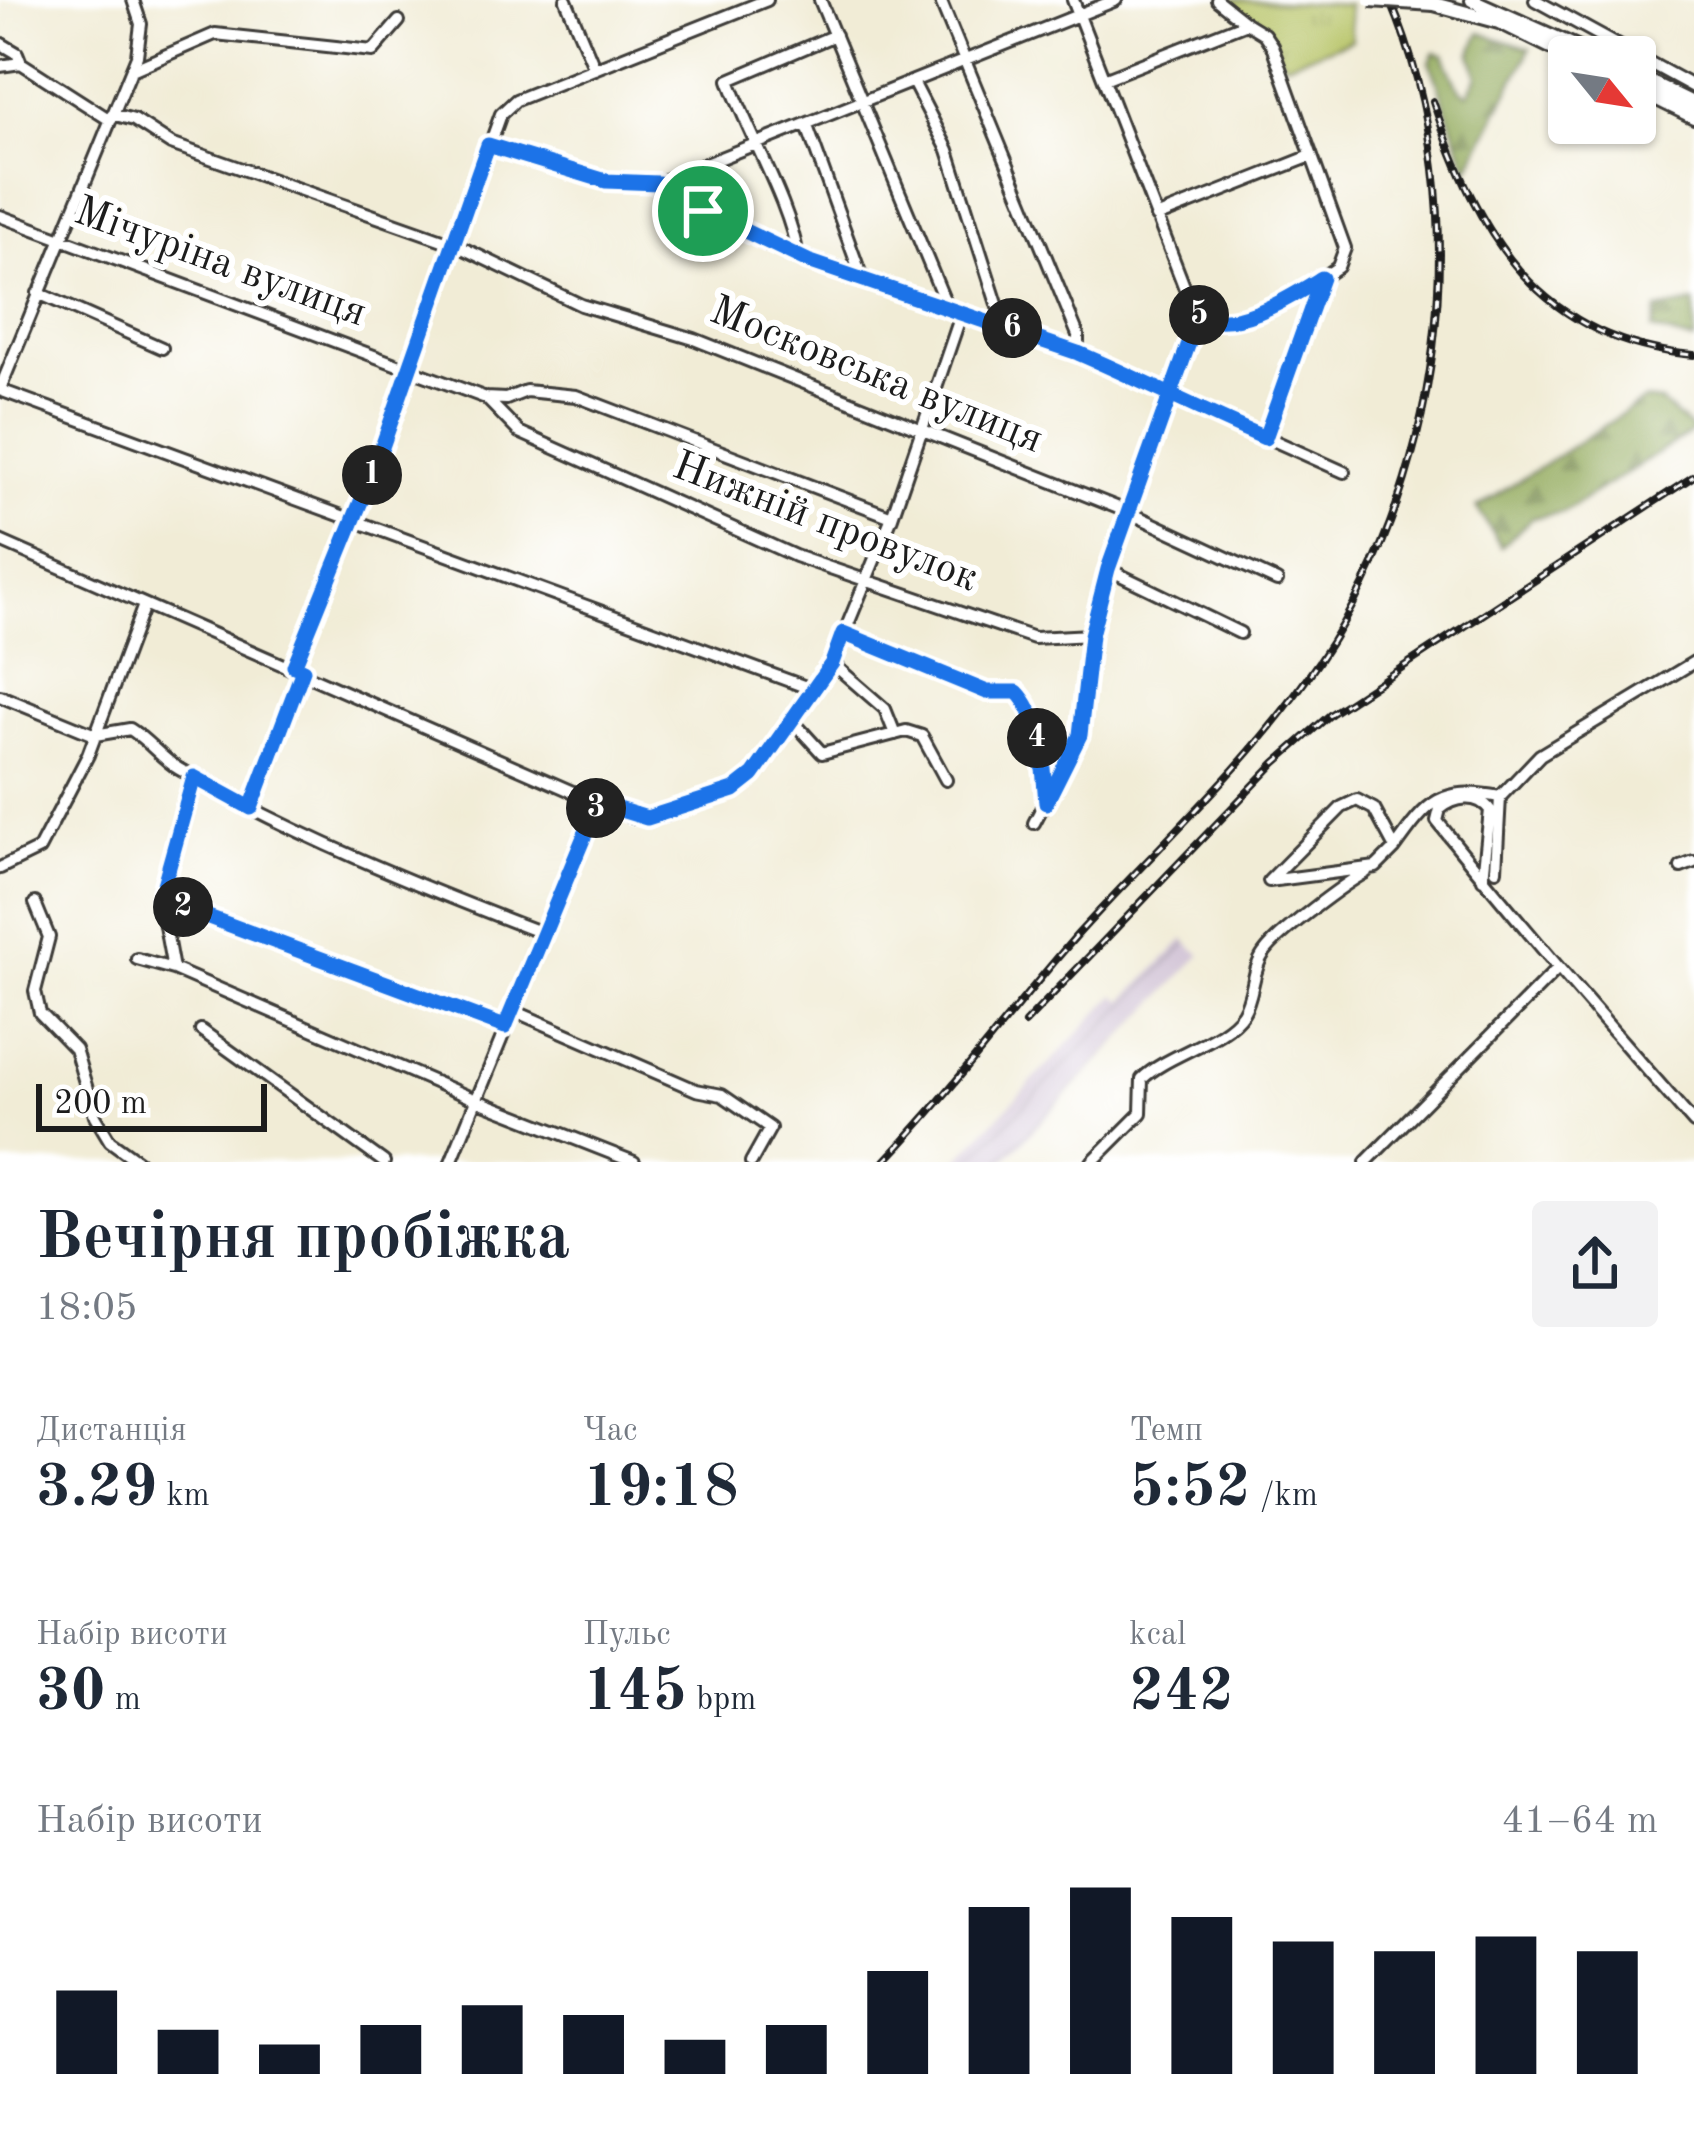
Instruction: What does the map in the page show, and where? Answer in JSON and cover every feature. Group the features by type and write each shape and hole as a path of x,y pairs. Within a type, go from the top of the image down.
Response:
{"main road":[{"path":"1370,0 1434,4 1500,22 1548,46"},
{"path":"1472,0 1552,36"},
{"path":"1656,85 1694,104"},
{"path":"1656,98 1694,117"}],"street":[{"path":"134,0 141,41 0,389 352,524 814,690"},
{"path":"566,0 595,68"},
{"path":"251,808 488,145 508,105 766,0"},
{"path":"820,0 947,308"},
{"path":"940,0 1078,335 1078,353"},
{"path":"1034,823 1080,735 1091,635 1108,569 1196,314 1073,0"},
{"path":"488,145 606,181 658,183 1116,0"},
{"path":"1196,314 1216,322 1239,317 1322,278 1338,267 1345,248 1269,40 1217,0"},
{"path":"1535,0 1694,87"},
{"path":"131,70 215,34 373,51 399,21"},
{"path":"1104,79 1246,23"},
{"path":"798,257 793,225 754,148 728,80 835,34"},
{"name":"Московська вулиця","path":"0,43 17,53 21,63 111,117 134,120 171,144 454,244 581,305 694,339 1126,511 1277,581"},
{"path":"0,66 21,63"},
{"path":"913,82 948,150 1004,326"},
{"path":"807,126 862,278"},
{"path":"1156,217 1311,156"},
{"path":"658,183 798,257 1078,353 1344,472"},
{"name":"Мічуріна вулиця","path":"0,216 486,398 506,399 526,391 575,396 892,517"},
{"path":"1265,438 1322,278"},
{"path":"38,293 162,348"},
{"path":"0,541 598,803 647,818 666,815 687,803 734,790 753,775 832,663 892,517 961,315"},
{"name":"Нижній провулок","path":"486,398 518,432 795,556 1034,638 1091,635"},
{"path":"1108,569 1240,633"},
{"path":"0,868 39,849 95,735 144,605"},
{"path":"843,633 987,692 1017,692 1026,701 1036,736 1046,803"},
{"path":"1496,870 1500,797 1540,755 1694,662"},
{"path":"832,663 885,710 895,734"},
{"path":"0,696 95,735 130,729 194,777 251,808 542,933"},
{"path":"791,719 822,752 895,734 922,736 946,780"},
{"path":"173,969 160,899 194,777"},
{"path":"1092,1162 1141,1113 1142,1078 1157,1064 1179,1058 1244,1012 1261,956 1347,882 1376,867 1439,796 1465,790 1500,797"},
{"path":"1483,879 1490,810 1479,800 1458,798 1440,809 1437,821 1483,879 1558,968 1694,1124"},
{"path":"1376,867 1269,881 1342,807 1357,800 1373,809 1395,848"},
{"path":"451,1162 598,803"},
{"path":"1681,867 1694,862"},
{"path":"160,899 505,1027"},
{"path":"35,903 49,938 35,991 40,1013 75,1049 94,1116 110,1141 139,1162"},
{"path":"136,959 173,969 476,1100 634,1162"},
{"path":"1366,1162 1558,968"},
{"path":"512,1010 696,1090 722,1095 770,1128 752,1162"},
{"path":"201,1030 384,1162"}],"shaded area":[{"path":"1184,939 1201,955 1003,1162 955,1162 1115,995 1123,1001"}],"green space":[{"path":"1225,0 1348,5 1352,40 1285,64 1263,30"},
{"path":"1480,33 1530,49 1468,170 1430,62 1435,53 1444,55 1460,90 1468,94 1478,77 1471,54"},
{"path":"1694,303 1694,342 1652,330 1657,310"},
{"path":"1644,400 1661,402 1694,431 1564,512 1532,518 1501,547 1477,508"}],"railway":[{"path":"884,1162 1078,934 1282,712 1354,603 1390,523 1417,437 1433,348 1439,258 1434,169 1418,82 1390,0"},
{"path":"1433,101 1471,195 1494,237 1522,273 1555,304 1594,329 1640,346 1694,355"},
{"path":"1025,1023 1275,763 1331,714 1694,476"}],"route":[{"path":"703,211 658,183 606,181 488,145 375,467 294,666 303,670 251,808 194,777 160,899 505,1027 598,803 647,818 734,790 753,775 832,663 843,633 987,692 1017,692 1026,701 1036,736 1046,803 1080,735 1091,635 1108,569 1126,511 1168,394 1191,329 1199,315 1216,322 1239,317 1322,278 1265,438 1222,419 1168,394 1105,364 1078,353 808,261 703,211"}]}
